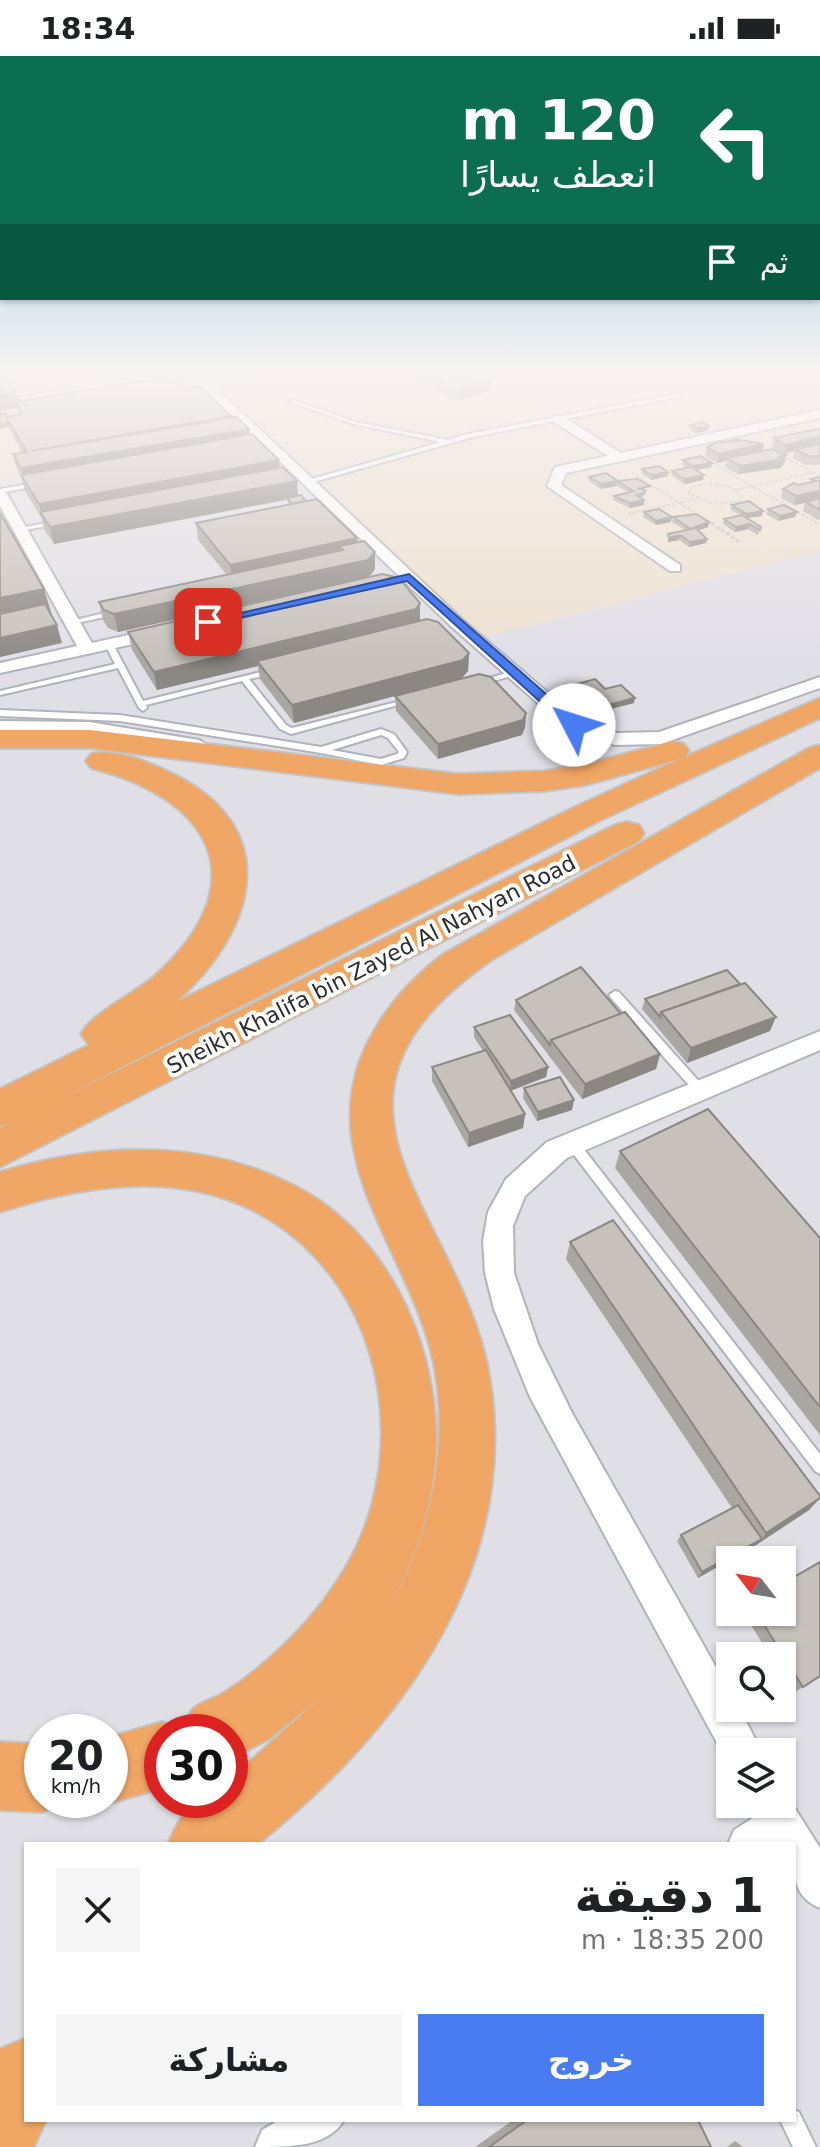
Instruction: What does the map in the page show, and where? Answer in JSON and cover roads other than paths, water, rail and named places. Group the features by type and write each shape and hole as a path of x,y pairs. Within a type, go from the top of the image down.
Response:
{"highway":[{"path":"0,739 90,739 415,781 530,782 623,765 820,706"},
{"path":"725,768 820,706"},
{"path":"725,768 820,740"},
{"path":"205,1842 285,1778 365,1700 424,1609 446,1558 459,1503 467,1406 459,1359 431,1279 385,1189 374,1152 370,1115 374,1078 385,1046 418,997 473,954 820,755"},
{"path":"0,756 81,756 141,771 166,782 190,797 209,816 222,838 229,863 230,889 222,919 195,959 141,1008 50,1062 0,1087"},
{"name":"Sheikh Khalifa bin Zayed Al Nahyan Road","path":"0,1109 589,813 725,768"},
{"name":"Sheikh Khalifa bin Zayed Al Nahyan Road","path":"3,1176 725,768"},
{"path":"3,1176 41,1180 111,1169 192,1172 234,1181 283,1203 333,1239 372,1288 390,1322 404,1371 409,1449 395,1528 383,1558 340,1632 283,1692 246,1714"},
{"path":"0,1776 24,1777"},
{"path":"0,2132 24,2081"}],"street":[{"path":"300,472 384,553 402,579 450,626 513,673 574,725 615,739 640,741 681,732 820,682"},
{"path":"562,472 553,483 675,568"},
{"path":"1,496 87,649"},
{"path":"0,668 182,628"},
{"path":"0,727 57,726 120,732 177,741 225,755"},
{"path":"734,1738 553,1411 527,1352 502,1281 497,1242 501,1213 513,1187 533,1166 572,1143 820,1040"},
{"path":"767,1824 782,1842"},
{"path":"796,1858 820,1887"},
{"path":"279,2147 318,2122"}],"lane":[{"path":"290,479 332,472"},
{"path":"1,496 45,483"},
{"path":"20,529 65,521"},
{"path":"368,556 384,553"},
{"path":"72,622 119,611"},
{"path":"109,644 150,722"},
{"path":"0,693 120,665"},
{"path":"141,704 290,667"},
{"path":"468,685 513,673"},
{"path":"244,678 283,727 291,731 423,698"},
{"path":"0,713 91,715 150,722 381,762 403,752 391,736 381,732 321,750"},
{"path":"615,995 700,1090"},
{"path":"572,1143 820,1466"},
{"path":"792,2122 805,2147"}]}
